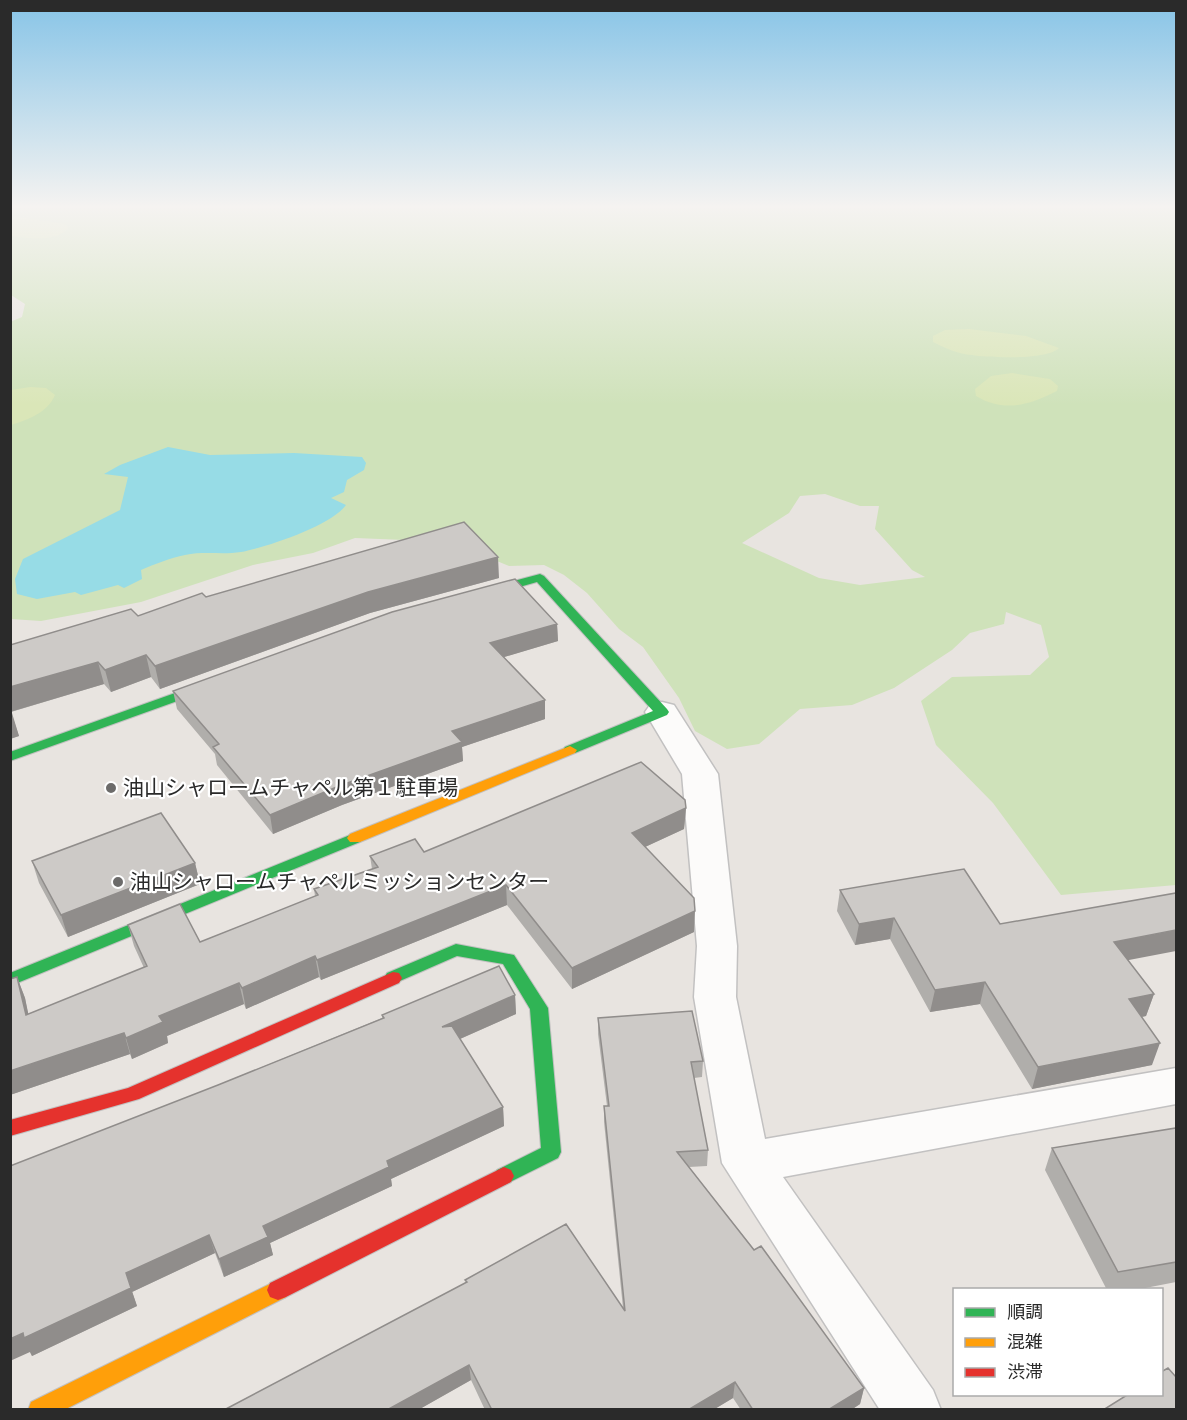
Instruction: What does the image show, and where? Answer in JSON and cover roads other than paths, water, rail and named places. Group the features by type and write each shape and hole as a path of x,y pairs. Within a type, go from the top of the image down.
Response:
{"street":[{"path":"461,600 540,578 663,712 700,774 717,946 715,997 746,1163 913,1410"},
{"path":"10,757 229,677"},
{"path":"10,980 663,712"},
{"path":"10,1128 132,1094 456,950 508,959 539,1008 551,1152 39,1410"},
{"path":"746,1163 1176,1086"}],"water":[{"path":"168,447 210,455 294,453 362,457 366,463 364,470 347,480 344,492 331,498 346,505 327,520 298,534 266,546 241,552 192,554 168,559 141,570 142,579 124,588 118,585 81,595 75,592 37,599 17,594 15,579 23,559 120,510 128,477 104,474 120,465"}],"place":[{"name":"油山シャロームチャペル第１駐車場","path":"111,788"},
{"name":"油山シャロームチャペルミッションセンター","path":"118,882"}]}
